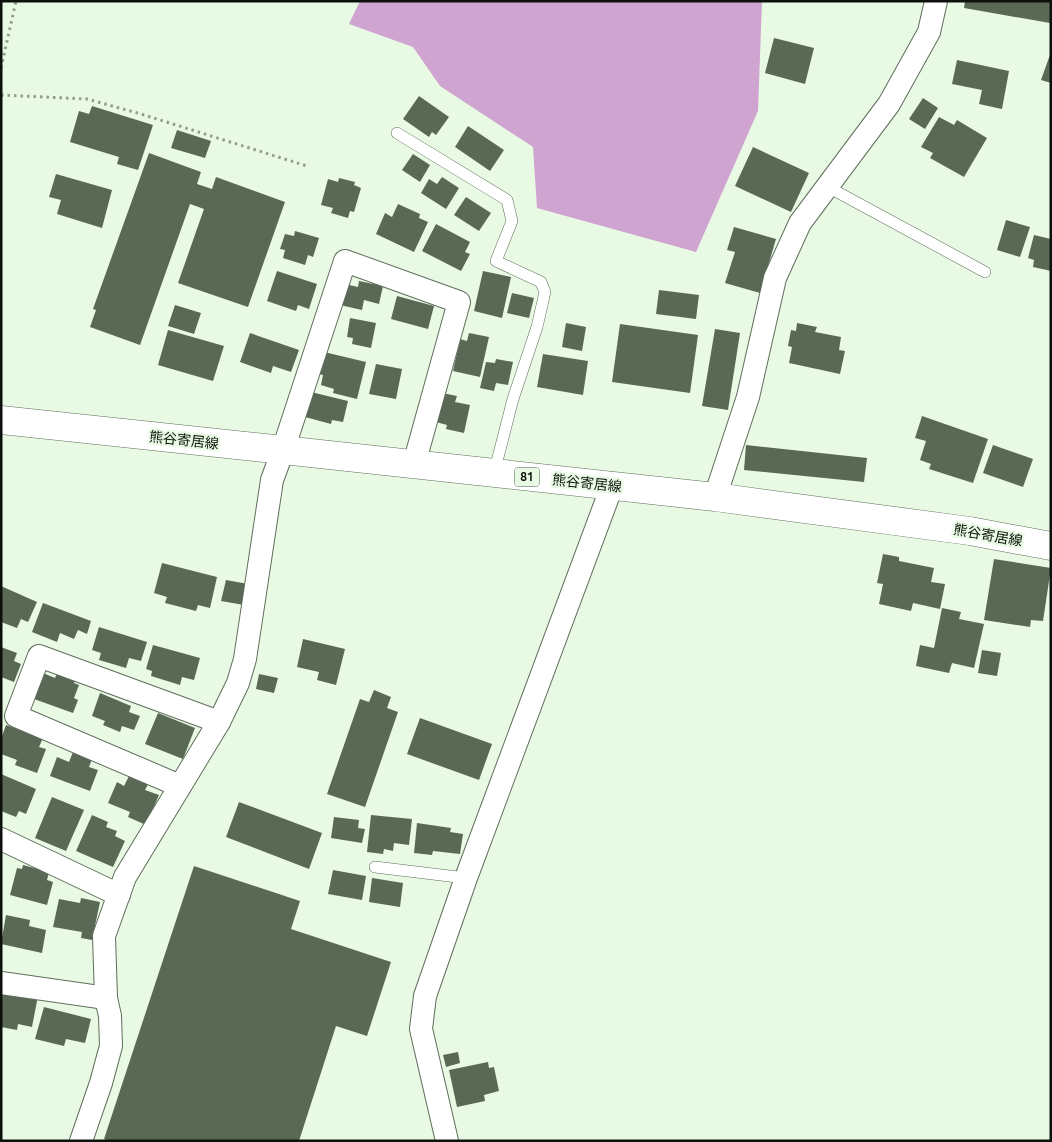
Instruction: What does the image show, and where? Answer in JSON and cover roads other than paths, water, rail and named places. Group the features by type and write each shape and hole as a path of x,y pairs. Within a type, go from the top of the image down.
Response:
{"main road":[{"name":"熊谷寄居線","path":"1,420 715,497 970,531 1051,546"}],"street":[{"path":"715,497 748,397 775,278 800,223 889,104 929,32 936,1"},
{"path":"81,1141 101,1083 110,1046 110,1016 106,998 104,936 125,877 219,722 238,683 245,659 272,480 345,261 459,302 414,464"},
{"path":"447,1141 421,1029 425,996 466,878 612,486"},
{"path":"180,786 16,716 39,656 219,722"},
{"path":"1,839 118,895"},
{"path":"1,983 106,998"}],"lane":[{"path":"397,133 508,200 512,221 496,262 541,282 545,292 537,327 512,399 494,473"},
{"path":"828,187 984,272"},
{"path":"376,867 466,878"}]}
